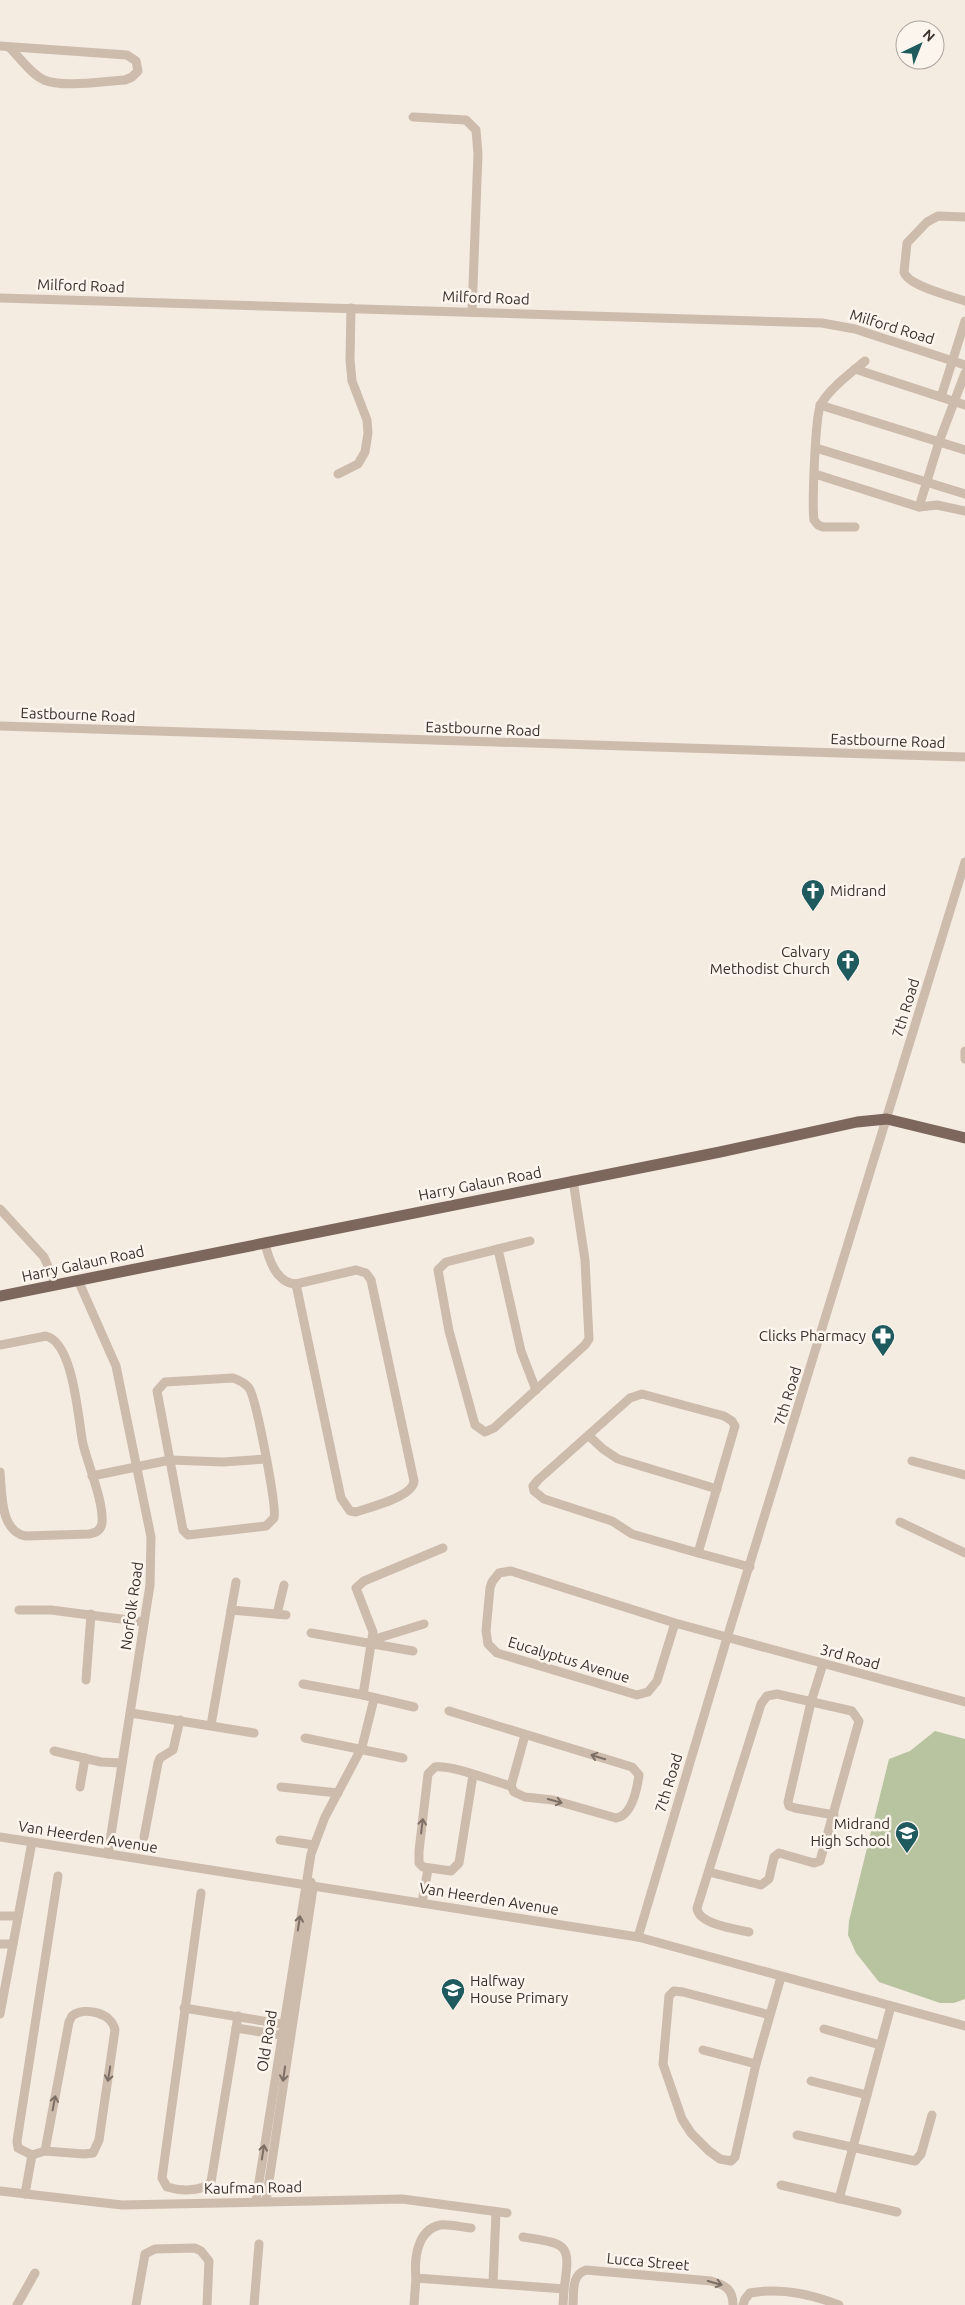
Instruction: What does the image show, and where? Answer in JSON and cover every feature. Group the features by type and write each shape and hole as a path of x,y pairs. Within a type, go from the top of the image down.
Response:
{"main road":[{"name":"Harry Galaun Road","path":"0,1296 720,1152 857,1122 887,1119 965,1138"}],"street":[{"path":"0,46 127,55 136,61 138,71 132,78 125,80 61,83 49,81 32,71 10,48"},
{"path":"413,117 466,120 476,130 478,154 472,312"},
{"path":"965,217 938,216 926,222 907,243 904,272 914,283 965,301"},
{"name":"Milford Road","path":"0,298 822,323 855,329 965,364"},
{"path":"338,474 358,464 365,452 368,433 367,420 352,382 350,360 351,308"},
{"path":"941,397 952,361 962,343 965,321"},
{"path":"855,527 823,527 816,523 813,516 816,448 820,405 828,395 865,361"},
{"path":"855,369 965,406"},
{"path":"919,507 939,442 963,376 948,376"},
{"path":"820,405 965,450"},
{"path":"816,448 965,494"},
{"path":"815,474 919,507 937,505 965,511"},
{"name":"Eastbourne Road","path":"0,726 965,757"},
{"name":"7th Road","path":"638,1937 727,1638 965,862"},
{"path":"965,1050 965,1059"},
{"path":"530,1240 446,1262 438,1270 449,1331 475,1425 480,1431 489,1431 585,1345 589,1339 585,1290 585,1260 573,1180"},
{"path":"0,1209 44,1257 56,1285"},
{"path":"265,1242 275,1270 287,1282 296,1284 356,1270 366,1272 371,1280 414,1481 411,1489 404,1494 356,1512 350,1511 341,1498 296,1284"},
{"path":"498,1249 521,1351 536,1390"},
{"name":"Norfolk Road","path":"78,1280 116,1366 152,1550 150,1585 108,1854"},
{"path":"0,1345 46,1336 58,1344 74,1383 84,1444 102,1514 102,1525 97,1532 89,1534 26,1536 15,1532 8,1523 2,1499 0,1472"},
{"path":"233,1378 244,1384 253,1397 266,1459 275,1514 272,1523 266,1526 196,1536 188,1535 183,1530 170,1460 158,1402 157,1394 160,1386 168,1382 233,1378"},
{"path":"698,1553 734,1432 732,1421 724,1416 642,1394 630,1398 535,1483 533,1489 536,1494 544,1499 612,1521 632,1534 698,1553 750,1567"},
{"path":"589,1436 618,1459 717,1489"},
{"path":"92,1476 170,1460 222,1462 266,1459"},
{"path":"912,1461 965,1475"},
{"path":"900,1522 965,1553"},
{"path":"363,1695 373,1630 356,1590 358,1585 364,1580 443,1548"},
{"name":"Eucalyptus Avenue","path":"675,1623 656,1681 648,1692 637,1695 496,1653 488,1644 486,1631 492,1582 499,1573 511,1571 727,1638"},
{"path":"211,1725 236,1582"},
{"path":"231,1610 282,1615 284,1584"},
{"path":"19,1610 37,1609 92,1614 144,1622"},
{"path":"86,1680 92,1614"},
{"path":"372,1642 424,1624"},
{"path":"311,1633 372,1642 413,1651"},
{"name":"3rd Road","path":"727,1638 965,1702"},
{"path":"823,1664 811,1702 788,1804 795,1808 834,1815"},
{"path":"303,1684 414,1707"},
{"path":"709,1872 761,1885 769,1879 774,1857 779,1853 817,1863 824,1853 859,1721 852,1711 777,1694 768,1696 761,1704 697,1908 699,1915 705,1921 749,1932"},
{"name":"Old Road","path":"261,2201 314,1845 338,1793 361,1750 374,1698"},
{"path":"449,1710 632,1767 638,1772 639,1779 628,1812 622,1817 616,1818 553,1800 525,1796 514,1792 511,1786 525,1735"},
{"path":"131,1713 254,1733"},
{"path":"144,1837 158,1763 160,1758 173,1750 180,1720"},
{"path":"305,1738 403,1758"},
{"path":"54,1751 100,1762 121,1763"},
{"path":"80,1787 86,1758"},
{"path":"473,1775 460,1863 451,1871 428,1869 421,1866 419,1858 428,1774 435,1767 443,1767 473,1775 511,1786"},
{"path":"281,1786 338,1793"},
{"name":"Van Heerden Avenue","path":"0,1836 309,1887 638,1937 965,2026"},
{"path":"280,1840 314,1845"},
{"path":"0,2014 4,1971 13,1944 32,1842"},
{"path":"422,1903 428,1869"},
{"path":"45,2151 69,2022 72,2016 80,2012 105,2015 115,2030 96,2148 93,2152 88,2154 45,2151 32,2155 18,2148 16,2141 58,1876"},
{"path":"201,1893 162,2178 167,2187 178,2189 201,2188 209,2184 212,2179 238,2016"},
{"path":"0,1916 18,1916"},
{"path":"0,1944 13,1944"},
{"path":"770,2015 678,1991 672,1992 669,1996 663,2056 664,2070 686,2127 704,2147 724,2161 731,2161 735,2157 756,2064 781,1977"},
{"path":"839,2199 891,2006"},
{"path":"184,2008 288,2025"},
{"path":"236,2028 286,2036"},
{"path":"824,2028 880,2044"},
{"path":"703,2050 756,2064"},
{"path":"810,2081 866,2095"},
{"path":"797,2135 915,2161 921,2154 932,2116"},
{"path":"25,2194 32,2155"},
{"path":"781,2185 897,2212"},
{"name":"Kaufman Road","path":"0,2191 122,2204 402,2199 507,2213"},
{"path":"493,2283 496,2212"},
{"path":"414,2305 418,2248 426,2233 442,2225 471,2228"},
{"path":"523,2237 555,2242 565,2249 568,2263 564,2289 564,2305"},
{"path":"254,2305 259,2244"},
{"path":"136,2305 145,2254 155,2249 195,2248 201,2251 209,2261 207,2305"},
{"name":"Lucca Street","path":"573,2305 575,2279 581,2272 586,2270 711,2281 730,2289 733,2305"},
{"path":"17,2305 34,2273"},
{"path":"416,2278 564,2289"},
{"path":"743,2305 750,2293 790,2292 818,2297 839,2305"}],"green space":[{"name":"Midrand High School","path":"935,1731 965,1739 965,1999 954,2003 940,2003 879,1982 856,1953 848,1935 849,1921 889,1759 910,1751"}],"place":[{"name":"Midrand","path":"813,912"},
{"name":"Calvary Methodist Church","path":"848,982"},
{"name":"Clicks Pharmacy","path":"883,1357"},
{"name":"Midrand High School","path":"907,1854"},
{"name":"Halfway House Primary","path":"453,2011"}]}
